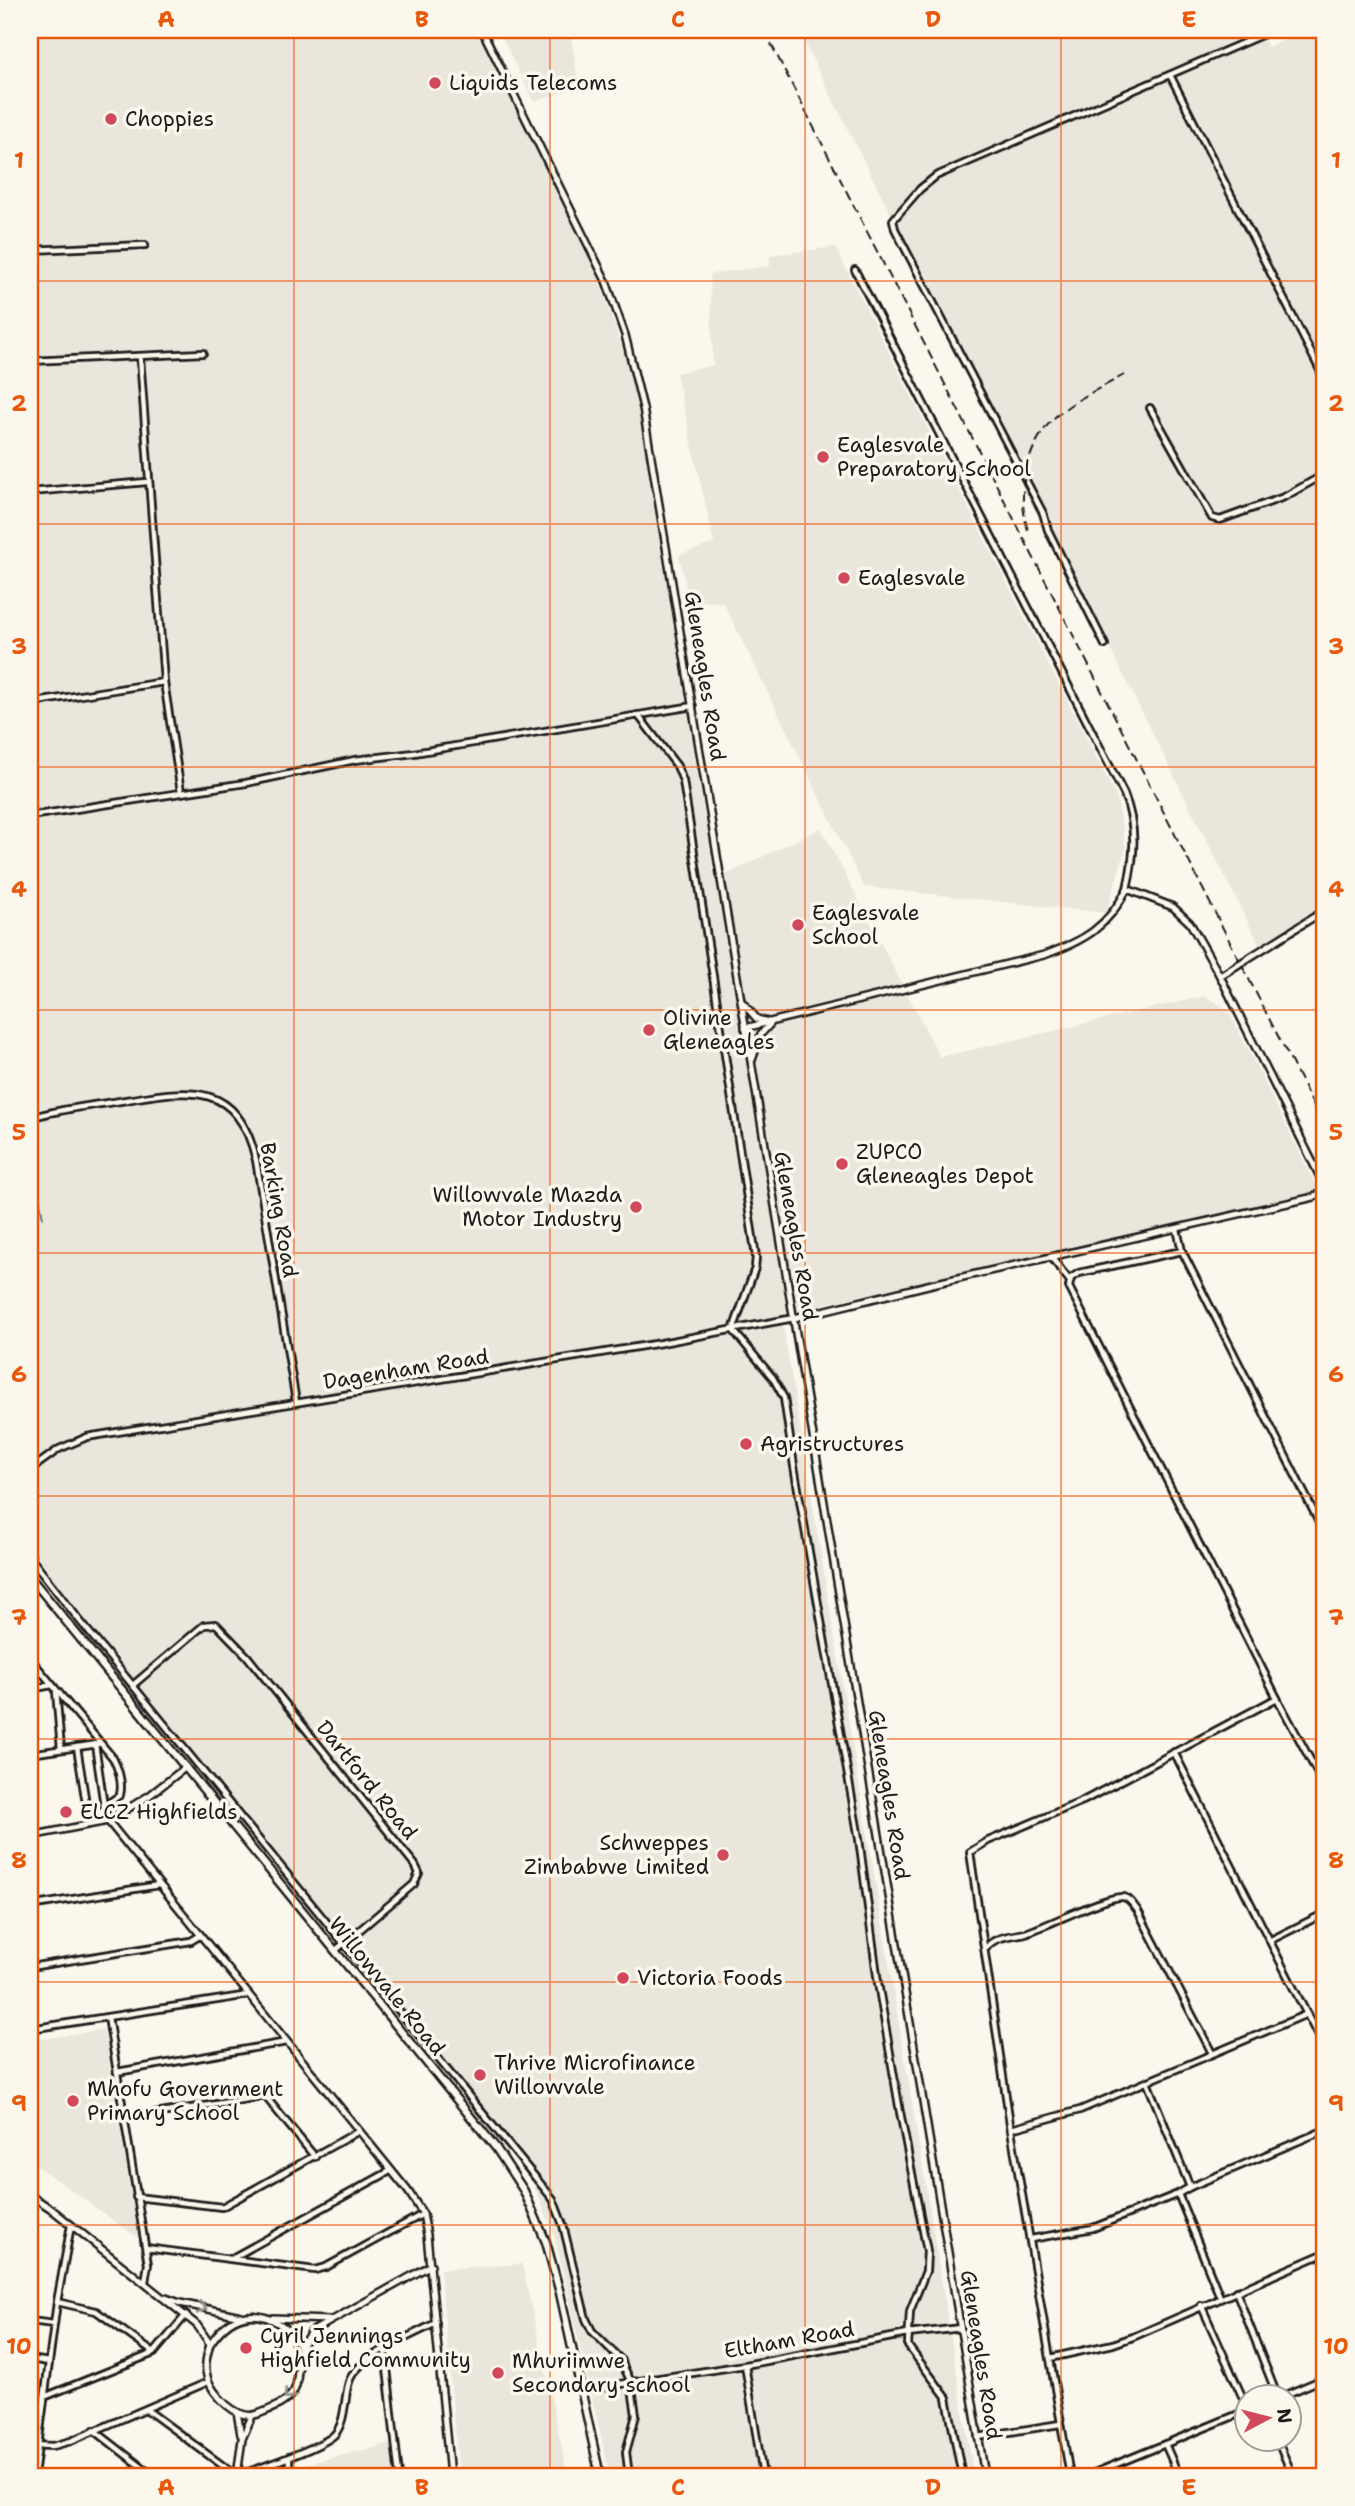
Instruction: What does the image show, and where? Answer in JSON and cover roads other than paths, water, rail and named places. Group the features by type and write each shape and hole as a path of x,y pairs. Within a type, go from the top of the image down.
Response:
{"main road":[{"name":"Willowvale Road","path":"30,1577 496,2148 524,2191 537,2217 555,2271 600,2476"}],"street":[{"name":"Gleneagles Road","path":"482,30 588,243 622,326 643,408 985,2476"},
{"path":"1105,645 1048,530 1043,513 895,229 893,220 920,189 936,176 1273,30"},
{"path":"1170,75 1325,380"},
{"path":"30,250 145,245"},
{"path":"745,1028 1065,948 1100,927 1114,911 1127,889 1135,844 1130,809 1124,794 855,270"},
{"path":"30,361 203,352"},
{"path":"140,356 147,482 164,682 181,792"},
{"path":"1150,408 1212,518 1220,520 1284,497 1325,474"},
{"path":"30,492 147,482"},
{"path":"30,703 164,682"},
{"path":"30,816 246,783 355,761 694,706"},
{"path":"638,715 677,766 683,781 756,1257 755,1268 733,1331 777,1383 785,1398 796,1479 859,1839 878,1983 927,2251 926,2272 909,2311 908,2346 947,2398 962,2476"},
{"path":"794,1318 1314,1197 1323,1189 1322,1178 1196,933 1182,914 1167,904 1127,889"},
{"path":"1220,976 1325,910"},
{"path":"740,999 757,1018 771,1023"},
{"path":"751,1062 761,1034 771,1023"},
{"name":"Barking Road","path":"30,1118 178,1092 212,1098 237,1116 247,1129 256,1160 296,1402"},
{"path":"1177,1229 1182,1251 1325,1534"},
{"path":"1069,1280 1079,1273 1182,1251"},
{"path":"1051,1258 1069,1280 1071,1293 1325,1787"},
{"name":"Dagenham Road","path":"30,1470 60,1449 87,1437 733,1331 794,1318"},
{"path":"30,1553 80,1621 553,2199 563,2225 586,2319 592,2331 620,2359 631,2382 636,2415 626,2452 629,2476"},
{"name":"Dartford Road","path":"133,1685 204,1625 212,1623 221,1628 247,1656 418,1869 419,1878 407,1891 335,1950"},
{"path":"30,1658 98,1744 113,1758 119,1770 120,1795 104,1809 92,1813 87,1810 77,1747"},
{"path":"30,1689 54,1687"},
{"path":"54,1687 61,1749"},
{"path":"1070,2476 1011,2129 970,1852 988,1841 1083,1801 1278,1698"},
{"path":"30,1737 31,1754 98,1744"},
{"path":"98,1744 104,1809 108,1821 288,2042 423,2214 431,2265 450,2476"},
{"path":"1174,1752 1325,2049"},
{"path":"30,1836 108,1821 141,1801 186,1767"},
{"path":"30,1799 37,1835"},
{"path":"30,1906 159,1885"},
{"path":"986,1948 995,1940 1027,1932 1121,1896 1126,1898 1138,1911 1212,2053"},
{"path":"1271,1940 1325,1913"},
{"path":"30,1967 191,1941 201,1935"},
{"path":"30,2029 249,1995"},
{"path":"1011,2129 1073,2112 1307,2014"},
{"path":"108,2017 146,2248 148,2264 145,2282"},
{"path":"117,2072 288,2042"},
{"path":"1147,2082 1190,2187"},
{"path":"124,2119 265,2096 315,2157"},
{"path":"1031,2239 1093,2228 1325,2130"},
{"path":"136,2197 222,2207 359,2131"},
{"path":"233,2258 390,2171"},
{"path":"1178,2194 1220,2297"},
{"path":"30,2195 186,2315 204,2333 210,2344"},
{"path":"146,2248 309,2269 321,2268 423,2214"},
{"path":"34,2476 57,2302 71,2225"},
{"path":"1050,2358 1113,2344 1325,2253"},
{"path":"243,2316 218,2332 210,2344 205,2363 208,2382 213,2390 237,2412 252,2416 283,2402 293,2393 300,2348 307,2336 431,2265"},
{"path":"1236,2291 1273,2384"},
{"path":"163,2297 243,2316 331,2320"},
{"path":"57,2302 96,2311 155,2353"},
{"path":"1200,2305 1237,2384"},
{"path":"30,2401 43,2400 155,2353 186,2315"},
{"path":"270,2318 293,2334 300,2348"},
{"path":"30,2321 54,2324"},
{"path":"237,2476 331,2438 339,2428 349,2380 359,2365 436,2322"},
{"name":"Eltham Road","path":"581,2390 745,2365 908,2334 961,2328"},
{"path":"386,2350 399,2476"},
{"path":"30,2359 49,2362"},
{"path":"745,2365 763,2476"},
{"path":"1302,2388 1325,2378"},
{"path":"30,2445 64,2443 208,2382"},
{"path":"147,2410 237,2476"},
{"path":"237,2412 242,2439"},
{"path":"237,2476 242,2439 252,2416"},
{"path":"1087,2476 1232,2417"},
{"path":"978,2437 1060,2424"},
{"path":"94,2430 153,2476"},
{"path":"1165,2444 1178,2476"},
{"path":"1283,2454 1293,2476"},
{"path":"289,2457 289,2476"}],"waterway":[{"path":"30,1151 43,1218"}],"railway":[{"path":"764,30 1325,1128"},
{"path":"1028,530 1023,501 1026,471 1030,456 1044,429 1070,406 1124,375"}],"place":[{"name":"Liquids Telecoms","path":"435,83"},
{"name":"Choppies","path":"111,119"},
{"name":"Eaglesvale Preparatory School","path":"823,457"},
{"name":"Eaglesvale","path":"844,578"},
{"name":"Eaglesvale School","path":"798,925"},
{"name":"Olivine Gleneagles","path":"649,1030"},
{"name":"ZUPCO Gleneagles Depot","path":"842,1164"},
{"name":"Willowvale Mazda Motor Industry","path":"636,1207"},
{"name":"Agristructures","path":"746,1444"},
{"name":"ELCZ Highfields","path":"66,1812"},
{"name":"Schweppes Zimbabwe Limited","path":"723,1855"},
{"name":"Victoria Foods","path":"623,1978"},
{"name":"Thrive Microfinance Willowvale","path":"480,2075"},
{"name":"Mhofu Government Primary School","path":"73,2101"},
{"name":"Cyril Jennings Highfield Community","path":"246,2348"},
{"name":"Mhuriimwe Secondary school","path":"498,2373"}]}
